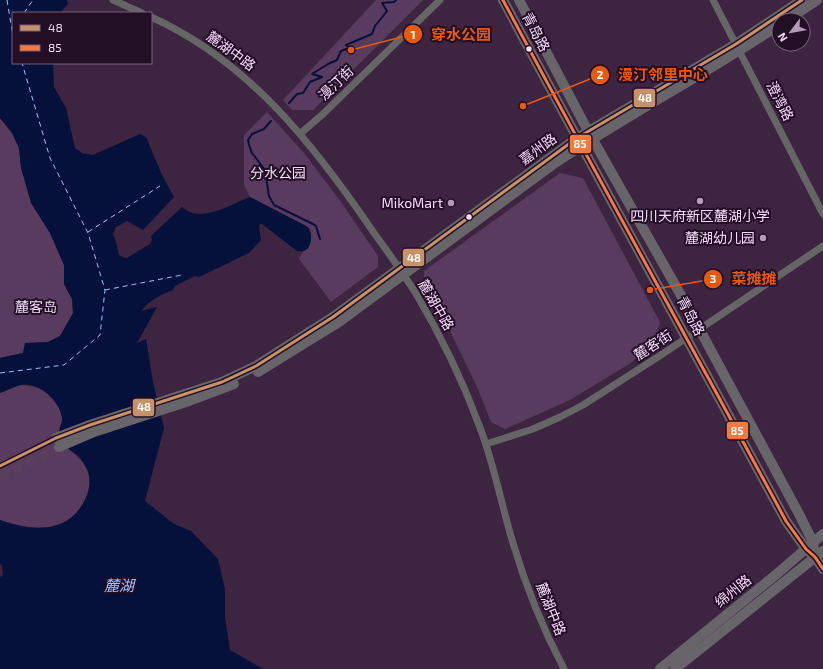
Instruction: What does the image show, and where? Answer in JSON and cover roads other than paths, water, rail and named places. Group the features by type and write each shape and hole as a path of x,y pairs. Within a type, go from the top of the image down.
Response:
{"main road":[{"name":"青岛路","path":"503,0 786,521 819,554 823,569"},
{"name":"青岛路","path":"518,0 590,135 699,329 809,545"},
{"name":"嘉州路","path":"738,48 802,0"},
{"path":"799,12 817,0"},
{"name":"嘉州路","path":"58,442 90,425 185,398 256,366 401,272 579,142 771,29"},
{"name":"绵州路","path":"660,669 823,534"},
{"name":"绵州路","path":"675,669 819,554"}],"street":[{"path":"113,0 140,12"},
{"name":"漫汀街","path":"301,133 323,114 440,0"},
{"name":"澄湾路","path":"713,0 823,214"},
{"name":"麓湖中路","path":"152,18 197,42 216,54 242,74 267,97 301,133 340,183 426,311 465,388 486,444 513,544 538,614 564,669"},
{"name":"麓客街","path":"486,444 533,429 571,411 604,392 823,246"}],"water":[{"name":"麓湖","path":"0,0 67,0 68,4 61,12 12,12 12,64 53,64 54,87 66,108 75,148 82,153 93,155 140,134 146,137 162,175 174,197 143,230 127,221 116,227 113,234 119,255 127,258 150,244 152,240 151,236 182,207 193,213 199,214 214,212 250,197 308,227 310,230 311,240 309,247 303,251 297,251 260,224 261,240 249,253 199,277 195,276 175,286 173,290 156,298 144,307 141,311 157,307 137,343 146,339 153,382 164,428 145,501 174,524 191,531 218,559 225,589 225,617 230,650 263,669 0,669 0,577 3,575 2,566 0,563 0,520 34,528 56,526 74,515 84,502 88,492 89,476 83,462 77,455 67,448 64,443 59,432 62,421 60,411 57,404 47,393 34,386 20,385 0,393 0,358 23,353 25,343 48,342 60,336 73,313 72,299 64,284 64,265 50,233 31,203 21,168 19,148 12,133 0,118"}],"waterway":[{"path":"289,103 297,94 303,93 310,82 322,77 312,74 337,60 341,51 349,48 346,45 372,34 375,26 387,11 382,3 394,2 396,0"},
{"path":"271,121 264,129 252,134 248,140 252,153 265,170 269,196 274,205 316,226 320,239"}],"tunnel":[{"path":"0,466 56,438"},
{"path":"0,477 59,447"}],"place":[{"name":"穿水公园","path":"351,50"},
{"name":"漫汀邻里中心","path":"523,106"},
{"name":"四川天府新区麓湖小学","path":"700,201"},
{"name":"MikoMart","path":"451,203"},
{"name":"麓湖幼儿园","path":"763,238"},
{"name":"菜摊摊","path":"650,290"}],"park label":[{"name":"分水公园","path":"278,173"},
{"name":"麓客岛","path":"36,307"}]}
